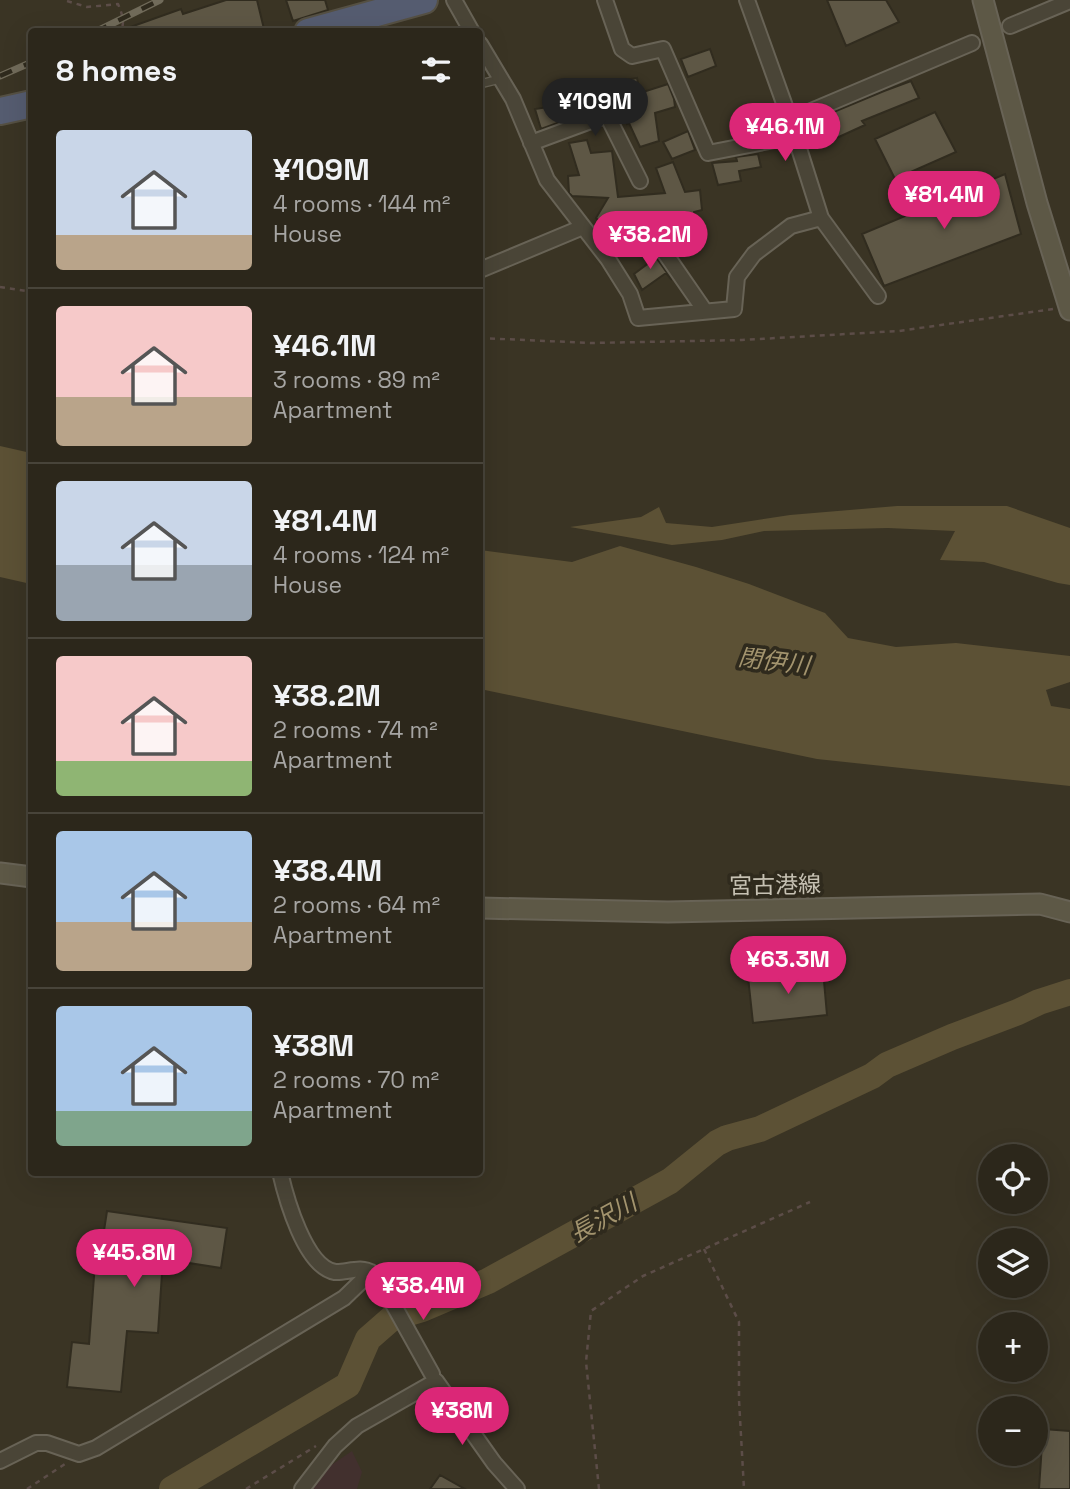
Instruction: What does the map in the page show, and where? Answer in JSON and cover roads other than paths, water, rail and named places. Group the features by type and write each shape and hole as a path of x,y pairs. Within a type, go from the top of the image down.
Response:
{"highway":[{"path":"322,28 424,0"},
{"path":"0,111 28,105"}],"main road":[{"path":"983,0 1037,203 1069,308"},
{"path":"0,873 28,876"},
{"name":"宮古港線","path":"483,908 668,912 1041,904 1070,912"}],"street":[{"path":"454,0 470,28"},
{"path":"605,0 622,49 632,56 663,49 708,153 795,136"},
{"path":"747,0 790,120 821,218 878,296"},
{"path":"1010,26 1070,1"},
{"path":"790,120 972,43"},
{"path":"483,49 513,99 547,180 608,259 630,293 638,318 734,309 737,277 754,254 791,226 821,218"},
{"path":"531,144 607,115 640,181"},
{"path":"483,269 583,228"},
{"path":"651,233 705,311"},
{"path":"281,1176 286,1199 307,1248 319,1265 335,1272 358,1269 371,1272 383,1286 432,1374"},
{"path":"0,1461 36,1443 47,1443 79,1454 96,1448 344,1298 371,1272"},
{"path":"302,1489 335,1446 357,1426 436,1381 494,1463 517,1489"}],"lane":[{"path":"483,83 500,79"}],"water":[{"path":"0,446 28,452 28,583 0,577"},
{"path":"897,506 1007,506 1070,528 1070,585 984,562 940,560 955,531 888,528 764,531 722,540 672,545 570,527 641,517 659,507 666,523 712,527 790,515"},
{"name":"閉伊川","path":"620,546 749,584 825,613 848,638 896,647 956,643 1070,656 1070,682 1046,690 1051,706 1070,709 1070,786 817,759 483,690 483,550 572,562"}],"waterway":[{"name":"長沢川","path":"172,1489 348,1385 368,1339 392,1318 422,1309 488,1281 670,1181 727,1138 760,1129 872,1076 887,1065 952,1037 1070,992"}],"railway":[{"path":"103,28 160,0"},
{"path":"0,76 28,64"}]}
